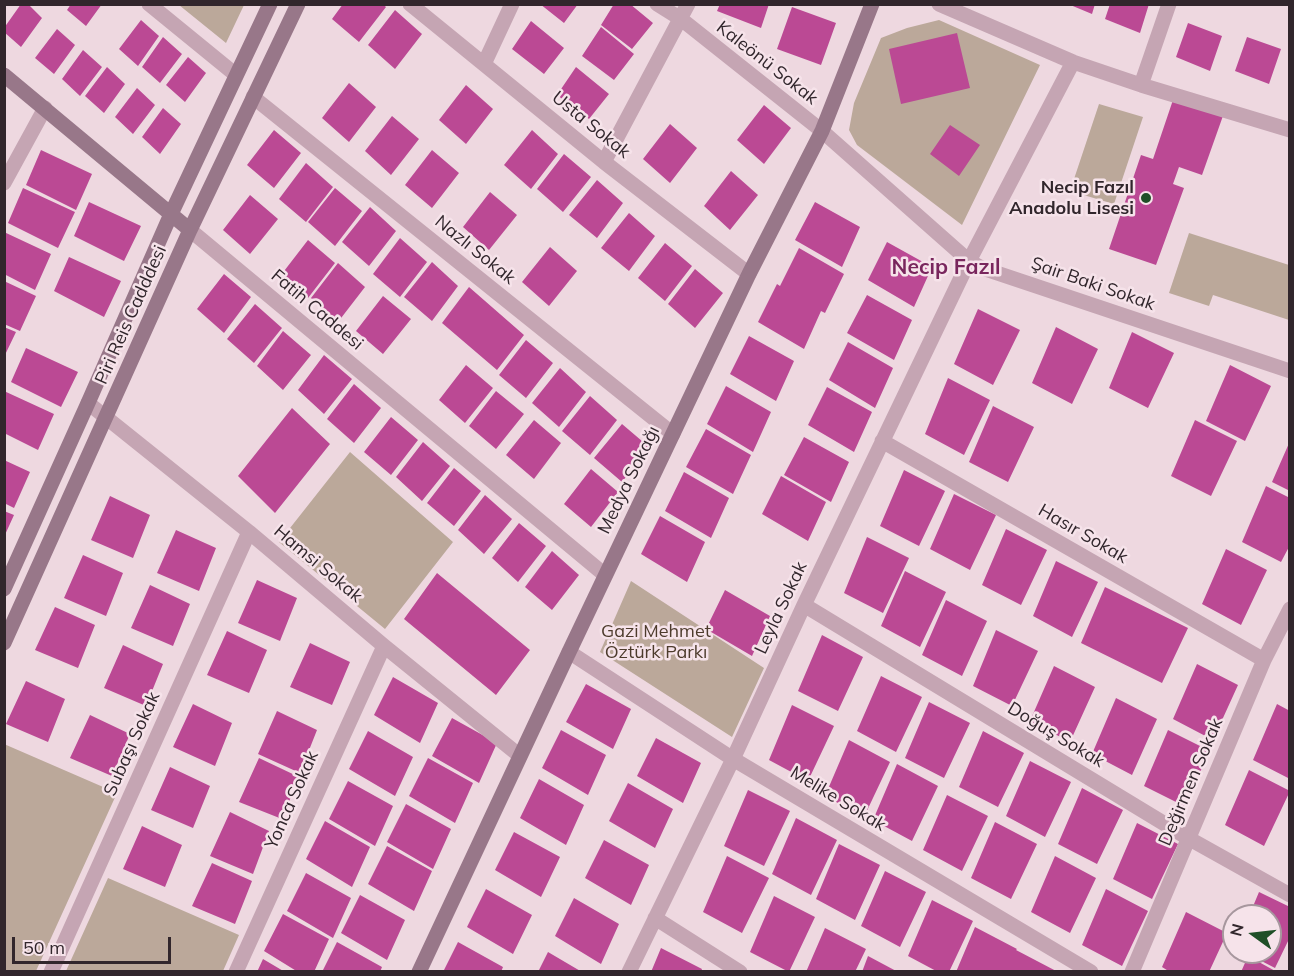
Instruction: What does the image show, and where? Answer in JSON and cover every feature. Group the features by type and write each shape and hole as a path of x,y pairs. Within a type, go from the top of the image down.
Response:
{"main road":[{"name":"Piri Reis Cadddesi","path":"4,589 171,214 270,4"},
{"name":"Piri Reis Cadddesi","path":"4,643 190,230 298,4"},
{"name":"Medya Sokağı","path":"419,972 749,274 822,131 872,4"},
{"name":"Fatih Caddesi","path":"4,75 190,230"}],"street":[{"path":"149,4 236,75"},
{"name":"Usta Sokak","path":"410,4 604,162 749,274"},
{"path":"484,64 512,4"},
{"name":"Kaleönü Sokak","path":"657,4 681,19 822,131"},
{"path":"604,162 688,4"},
{"path":"939,4 1074,62 1141,85 1290,130"},
{"path":"1141,85 1169,4"},
{"name":"Leyla Sokak","path":"629,972 733,759 969,261 1074,62"},
{"name":"Nazlı Sokak","path":"253,97 673,434"},
{"path":"4,183 45,108"},
{"name":"Şair Baki Sokak","path":"822,131 969,261 982,268 1290,371"},
{"name":"Fatih Caddesi","path":"190,230 606,575"},
{"name":"Hamsi Sokak","path":"88,403 249,532 384,646 520,756"},
{"name":"Hasır Sokak","path":"882,441 1264,660"},
{"name":"Subaşı Sokak","path":"51,972 249,532"},
{"name":"Doğuş Sokak","path":"804,605 1188,838 1290,895"},
{"name":"Değirmen Sokak","path":"1132,972 1264,660 1290,609"},
{"name":"Yonca Sokak","path":"236,972 384,646"},
{"name":"Melike Sokak","path":"569,652 733,759 1091,972"},
{"path":"655,918 740,972"}],"green space":[{"path":"179,5 244,5 226,43"},
{"path":"939,20 1040,65 962,225 857,145 849,130 854,103 881,38 907,28"},
{"path":"1099,104 1143,117 1114,204 1070,191"},
{"path":"1189,233 1289,265 1289,320 1213,295 1209,306 1169,293"},
{"path":"350,452 453,542 385,629 279,542"},
{"name":"Gazi Mehmet Öztürk Parkı","path":"631,581 764,668 732,737 600,652"},
{"path":"4,744 117,793 36,971 5,971"},
{"path":"108,878 239,935 223,971 66,971"}],"building":[{"path":"21,4 28,4 42,18 21,47 4,32 4,28"},
{"path":"71,4 102,4 86,26 67,10"},
{"path":"343,4 383,4 386,7 359,42 332,19"},
{"path":"540,4 578,4 564,23"},
{"path":"614,4 630,4 653,23 632,49 601,25"},
{"path":"720,4 769,4 761,28 717,11"},
{"path":"1068,4 1095,4 1092,14"},
{"path":"1110,4 1149,4 1140,33 1105,19"},
{"path":"792,7 836,23 821,65 777,49"},
{"path":"395,10 422,34 395,69 368,45"},
{"path":"141,20 159,36 138,66 119,49"},
{"path":"531,21 564,48 544,74 512,49"},
{"path":"1188,23 1222,36 1210,71 1176,57"},
{"path":"601,27 634,54 614,80 582,56"},
{"path":"57,29 75,45 54,74 35,58"},
{"path":"957,33 970,88 901,104 889,49"},
{"path":"163,37 182,54 160,83 142,67"},
{"path":"1247,37 1281,49 1269,84 1235,71"},
{"path":"83,50 102,67 80,96 62,79"},
{"path":"188,57 206,73 185,102 166,85"},
{"path":"107,67 125,84 104,113 85,96"},
{"path":"576,67 609,94 589,119 557,95"},
{"path":"349,83 376,107 349,142 322,118"},
{"path":"466,85 493,109 466,144 439,120"},
{"path":"137,88 155,105 133,134 115,117"},
{"path":"1174,97 1224,113 1202,175 1179,167 1173,184 1184,188 1156,265 1109,249 1141,155 1153,159"},
{"path":"764,105 791,128 764,164 737,140"},
{"path":"163,108 181,124 160,154 142,137"},
{"path":"392,116 419,139 391,175 365,151"},
{"path":"670,124 697,148 670,183 643,159"},
{"path":"950,125 980,145 959,176 930,154"},
{"path":"274,130 301,153 274,188 247,165"},
{"path":"532,130 558,154 531,189 504,165"},
{"path":"41,150 92,174 76,210 26,185"},
{"path":"432,150 459,173 432,208 405,185"},
{"path":"564,154 591,177 563,212 537,189"},
{"path":"306,163 333,187 306,222 279,199"},
{"path":"731,171 758,195 730,230 704,206"},
{"path":"597,180 623,203 597,238 569,215"},
{"path":"23,188 75,212 58,248 8,223"},
{"path":"335,188 362,211 335,246 308,222"},
{"path":"490,192 517,215 489,250 463,227"},
{"path":"250,195 278,219 250,254 223,230"},
{"path":"89,202 141,226 124,261 74,236"},
{"path":"815,202 860,227 842,267 795,240"},
{"path":"370,207 396,231 369,266 342,242"},
{"path":"629,213 655,236 629,271 601,248"},
{"path":"4,232 51,254 35,290 4,274"},
{"path":"400,238 427,262 400,297 373,274"},
{"path":"308,240 335,263 308,298 281,275"},
{"path":"887,242 932,267 914,307 868,280"},
{"path":"665,243 692,266 665,301 638,278"},
{"path":"550,247 577,271 549,306 522,282"},
{"path":"799,248 844,274 825,313 821,311 804,349 758,322"},
{"path":"69,257 121,281 104,317 54,291"},
{"path":"432,262 458,286 432,321 404,297"},
{"path":"338,263 365,287 338,322 311,298"},
{"path":"695,269 723,293 695,328 668,304"},
{"path":"224,274 251,297 224,333 197,309"},
{"path":"4,281 36,296 20,331 4,324"},
{"path":"469,287 524,335 497,370 442,323"},
{"path":"867,295 912,320 894,360 847,333"},
{"path":"383,296 411,319 383,354 356,331"},
{"path":"255,304 282,328 254,363 227,339"},
{"path":"978,309 1020,330 993,385 954,364"},
{"path":"4,327 16,332 4,357"},
{"path":"1056,327 1098,349 1072,404 1032,383"},
{"path":"283,331 311,355 283,390 257,366"},
{"path":"1132,332 1174,353 1148,408 1109,388"},
{"path":"749,336 794,361 776,401 730,374"},
{"path":"526,340 553,363 526,398 499,375"},
{"path":"848,342 893,368 875,408 829,380"},
{"path":"26,348 78,372 61,407 11,382"},
{"path":"324,355 352,379 324,414 298,390"},
{"path":"466,365 493,388 465,423 439,400"},
{"path":"1230,365 1271,386 1245,441 1206,421"},
{"path":"560,368 586,392 559,427 532,403"},
{"path":"948,378 990,400 964,455 925,434"},
{"path":"354,384 381,408 354,443 327,419"},
{"path":"726,386 771,412 753,452 707,424"},
{"path":"827,387 872,412 854,452 808,425"},
{"path":"4,391 54,414 38,450 4,433"},
{"path":"496,391 524,414 496,449 469,426"},
{"path":"590,396 617,420 590,455 562,431"},
{"path":"993,406 1034,427 1008,482 969,462"},
{"path":"292,408 330,444 275,513 238,476"},
{"path":"391,417 418,440 391,475 364,452"},
{"path":"534,420 561,443 534,479 506,455"},
{"path":"1195,420 1237,441 1211,496 1171,476"},
{"path":"622,424 649,447 622,482 594,458"},
{"path":"706,429 751,455 733,494 686,467"},
{"path":"804,437 849,462 831,502 784,475"},
{"path":"1290,441 1290,491 1272,482"},
{"path":"423,442 450,466 422,501 396,477"},
{"path":"4,460 30,472 14,508 4,503"},
{"path":"454,468 481,491 454,526 427,503"},
{"path":"591,469 618,492 591,527 564,504"},
{"path":"904,470 945,491 919,546 880,526"},
{"path":"684,472 729,498 711,538 665,511"},
{"path":"781,476 826,502 808,541 762,514"},
{"path":"1266,486 1290,498 1290,545 1281,562 1242,542"},
{"path":"954,494 996,515 970,570 930,549"},
{"path":"485,495 512,519 484,554 458,530"},
{"path":"110,496 150,515 133,558 91,540"},
{"path":"4,511 14,515 4,537"},
{"path":"660,516 705,542 687,582 641,554"},
{"path":"519,523 546,546 518,582 492,558"},
{"path":"1006,529 1047,550 1021,605 982,585"},
{"path":"176,530 216,548 199,591 157,573"},
{"path":"867,537 909,558 883,613 844,593"},
{"path":"1226,549 1267,570 1241,625 1202,604"},
{"path":"552,551 579,575 552,610 525,587"},
{"path":"83,555 123,573 106,616 64,598"},
{"path":"1056,561 1098,582 1072,637 1033,616"},
{"path":"905,571 946,592 920,647 881,626"},
{"path":"437,573 530,650 496,695 404,619"},
{"path":"257,580 297,598 280,641 238,623"},
{"path":"150,585 190,604 173,646 131,628"},
{"path":"1105,587 1188,628 1162,683 1081,643"},
{"path":"725,590 770,616 752,656 706,629"},
{"path":"946,600 987,621 962,676 922,655"},
{"path":"55,607 95,625 78,668 35,650"},
{"path":"996,630 1038,651 1012,706 973,686"},
{"path":"227,631 267,650 249,693 207,675"},
{"path":"822,635 863,657 838,711 798,691"},
{"path":"310,643 350,662 332,705 290,687"},
{"path":"123,645 163,664 146,706 104,688"},
{"path":"1197,664 1238,685 1213,740 1173,719"},
{"path":"1054,666 1095,687 1070,742 1030,721"},
{"path":"881,676 922,697 896,752 857,731"},
{"path":"393,677 438,703 420,743 374,715"},
{"path":"26,681 65,699 48,742 6,724"},
{"path":"586,684 631,709 613,749 566,722"},
{"path":"1116,698 1157,719 1132,775 1092,754"},
{"path":"929,702 970,723 944,778 905,758"},
{"path":"193,704 232,723 215,766 173,747"},
{"path":"1277,704 1290,711 1290,779 1253,760"},
{"path":"792,705 834,726 808,781 769,760"},
{"path":"277,711 317,730 300,773 258,754"},
{"path":"90,715 130,734 112,776 70,758"},
{"path":"452,718 497,743 479,783 432,756"},
{"path":"561,730 606,755 588,795 542,768"},
{"path":"1168,730 1210,751 1184,806 1144,786"},
{"path":"368,731 413,757 395,796 349,769"},
{"path":"983,731 1024,753 998,807 959,787"},
{"path":"656,738 701,763 683,803 637,776"},
{"path":"849,740 890,762 864,817 825,796"},
{"path":"259,758 299,777 282,819 239,802"},
{"path":"428,758 473,783 455,823 409,796"},
{"path":"1030,761 1071,782 1045,837 1006,816"},
{"path":"897,764 938,786 912,841 873,820"},
{"path":"170,767 210,786 193,828 151,810"},
{"path":"1249,770 1290,791 1264,846 1225,825"},
{"path":"539,779 584,805 566,845 520,818"},
{"path":"348,781 393,806 375,846 329,819"},
{"path":"628,783 673,809 655,848 609,821"},
{"path":"1082,788 1123,810 1097,864 1058,844"},
{"path":"748,790 790,811 764,866 724,846"},
{"path":"947,795 988,816 962,871 923,850"},
{"path":"406,804 451,829 433,869 387,842"},
{"path":"230,812 269,831 253,874 210,856"},
{"path":"796,818 837,840 811,895 772,874"},
{"path":"325,821 370,847 352,887 306,859"},
{"path":"995,822 1037,844 1011,899 971,878"},
{"path":"1137,823 1178,844 1152,899 1113,879"},
{"path":"142,826 182,845 165,887 123,869"},
{"path":"514,832 560,857 541,897 495,870"},
{"path":"604,840 649,865 631,905 585,878"},
{"path":"839,844 880,865 855,920 816,899"},
{"path":"387,846 432,871 414,911 368,884"},
{"path":"727,856 769,878 742,933 703,912"},
{"path":"1055,856 1096,878 1070,933 1031,912"},
{"path":"212,863 252,881 235,924 192,906"},
{"path":"885,871 926,892 900,947 861,926"},
{"path":"306,873 351,898 333,938 287,911"},
{"path":"486,889 532,915 513,954 467,927"},
{"path":"1106,889 1148,911 1122,966 1082,945"},
{"path":"1259,892 1290,907 1290,937 1282,954 1282,904 1254,904"},
{"path":"360,895 405,920 387,960 341,933"},
{"path":"774,896 815,917 789,972 750,952"},
{"path":"574,898 619,924 601,964 555,936"},
{"path":"932,900 973,921 949,972 938,972 908,956"},
{"path":"1186,912 1222,930 1222,944 1209,972 1170,972 1162,967"},
{"path":"283,914 329,939 314,972 298,972 264,951"},
{"path":"975,927 1016,950 1058,972 956,972"},
{"path":"825,928 866,949 855,972 806,972"},
{"path":"337,942 382,967 380,972 322,972"},
{"path":"458,942 503,967 501,972 443,972"},
{"path":"661,948 702,969 701,972 651,972"},
{"path":"548,952 582,972 538,972"},
{"path":"868,956 898,972 862,972"},
{"path":"263,959 285,972 257,972"},
{"path":"1244,964 1262,964 1277,972 1241,972"}],"place":[{"name":"Necip Fazıl Anadolu Lisesi","path":"1146,198"}],"district":[{"name":"Necip Fazıl","path":"946,268"}]}
